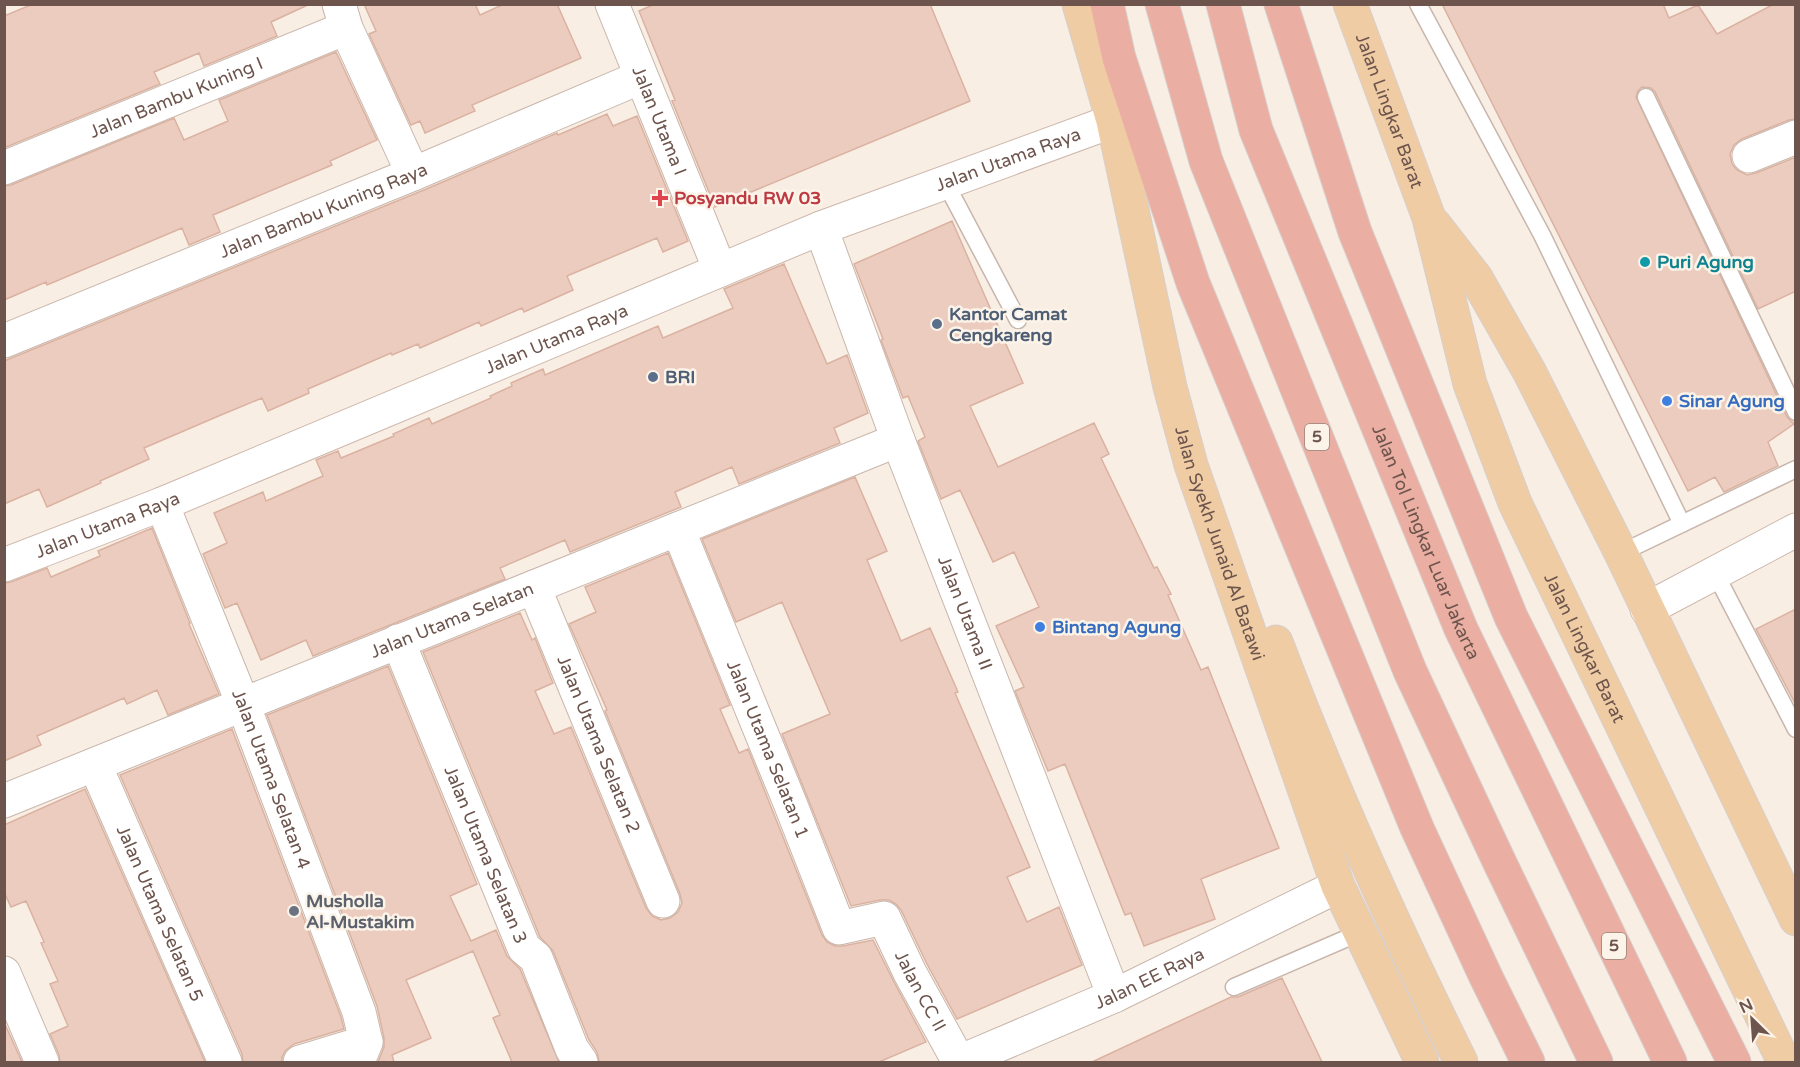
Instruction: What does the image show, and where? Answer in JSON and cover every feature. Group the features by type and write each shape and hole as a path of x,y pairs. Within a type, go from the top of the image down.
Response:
{"highway":[{"path":"1107,4 1119,58 1193,283 1417,828 1528,1062"},
{"name":"5","path":"1162,4 1206,161 1410,671 1596,1062"},
{"name":"Jalan Tol Lingkar Luar Jakarta","path":"1223,4 1256,130 1461,629 1670,1062"},
{"path":"1281,4 1355,232 1511,617 1734,1062"}],"main road":[{"name":"Jalan Syekh Junaid Al Batawi","path":"1079,4 1113,121 1170,387 1191,465 1338,886 1422,1062"},
{"name":"Jalan Lingkar Barat","path":"1350,4 1429,218 1470,384 1515,503 1784,1062"},
{"name":"Jalan Lingkar Barat","path":"1429,218 1476,278 1529,371 1793,906"},
{"path":"1147,283 1206,457 1294,690 1340,802 1390,914 1461,1062"}],"street":[{"name":"Jalan Utama I","path":"612,4 720,270"},
{"name":"Jalan Bambu Kuning I","path":"4,168 343,16"},
{"path":"343,16 413,174"},
{"name":"Jalan Bambu Kuning Raya","path":"4,340 413,174 641,77"},
{"name":"Jalan Utama Raya","path":"4,565 168,518 720,270 820,228 1113,121"},
{"path":"1749,156 1796,137"},
{"name":"Jalan Utama II","path":"820,228 898,440 1114,996"},
{"name":"Jalan Utama Selatan","path":"4,801 898,440"},
{"name":"Jalan Utama Selatan 4","path":"168,518 243,704 359,1012 362,1052"},
{"name":"Jalan Utama Selatan 1","path":"678,528 839,928 884,918"},
{"path":"1647,609 1796,530"},
{"name":"Jalan Utama Selatan 2","path":"534,587 663,901"},
{"name":"Jalan Utama Selatan 3","path":"399,641 524,948 536,958 572,1049 581,1062"},
{"name":"Jalan Utama Selatan 5","path":"95,765 225,1062"},
{"name":"Jalan EE Raya","path":"971,1060 1114,996 1338,886"},
{"name":"Jalan CC II","path":"884,918 910,973 971,1060"},
{"path":"4,973 42,1062"},
{"path":"300,1062 362,1052"}],"lane":[{"path":"1418,4 1542,235 1682,524"},
{"path":"1646,97 1796,412"},
{"path":"945,182 1018,320"},
{"path":"1620,553 1796,469"},
{"path":"1715,573 1796,729"},
{"path":"1234,987 1359,933"}],"building":[{"path":"33,4 310,4 271,22 277,36 204,66 199,53 154,72 160,84 4,148 4,16"},
{"path":"364,4 475,4 480,15 504,4 557,4 581,58 472,105 475,111 425,133 420,121 411,125 369,34 376,31"},
{"path":"655,4 930,4 970,101 715,207 639,11"},
{"name":"Puri Agung","path":"1442,4 1663,4 1669,18 1698,5 1717,34 1774,4 1796,4 1796,119 1742,139 1734,145 1730,154 1732,164 1737,170 1747,175 1796,157 1796,291 1758,309 1655,92 1651,88 1642,87 1636,97 1787,417 1794,424 1768,442 1778,466 1724,492 1715,477 1688,491"},
{"path":"336,52 377,140 330,161 332,165 213,215 220,232 189,245 182,228 47,285 46,282 4,300 4,186 174,118 184,140 228,121 219,100"},
{"path":"607,114 613,126 637,116 688,241 663,252 657,238 567,276 573,290 524,312 522,308 481,326 479,322 420,348 418,344 392,355 391,353 308,389 309,393 268,411 262,398 221,415 144,448 149,459 47,507 39,489 4,504 4,361"},
{"path":"952,221 1023,383 970,406 998,467 1094,423 1109,454 1101,458 1154,568 1157,567 1171,594 1168,595 1201,670 1208,667 1279,848 1201,879 1215,919 1144,946 1131,913 1125,915 1065,764 1048,771 1015,691 1024,687 996,626 1039,607 1014,552 993,562 960,490 941,499 918,441 925,437 908,396 903,398 854,264"},
{"path":"784,264 827,364 847,355 868,413 834,428 840,443 739,484 732,467 675,492 681,507 570,552 565,540 500,568 505,579 313,656 306,640 261,660 237,603 225,608 203,554 227,543 214,513 263,492 266,501 323,476 316,460 338,451 341,458 394,436 393,434 429,418 432,424 491,398 490,396 512,386 511,383 543,369 545,375 658,326 663,338 733,308 724,289"},
{"path":"855,477 887,551 867,560 901,641 930,628 958,692 955,693 1030,867 1007,877 1027,922 1059,907 1082,965 957,1019 896,904 889,900 880,900 851,906 782,734 830,714 782,602 736,622 702,539"},
{"path":"152,528 219,694 168,715 157,690 127,704 124,698 37,736 41,745 4,761 4,583 47,568 51,577 100,556 98,551"},
{"path":"668,553 730,705 720,709 739,753 748,749 822,935 827,942 835,946 873,940 926,1042 879,1062 599,1062 597,1052 589,1040 553,951 540,937 423,652 520,613 532,640 535,638 553,683 535,691 554,734 571,727 646,908 652,916 661,920 670,918 678,912 682,903 680,894 605,711 607,710 569,624 596,612 585,587"},
{"path":"1796,609 1796,705 1756,629"},
{"path":"388,666 477,884 450,896 471,941 496,930 507,956 520,969 559,1062 512,1062 493,1018 500,1015 473,951 406,980 431,1038 392,1055 394,1062 378,1062 384,1047 384,1038 377,1006 267,715"},
{"path":"232,729 344,1029 294,1044 286,1050 282,1062 243,1062 242,1054 120,775"},
{"path":"85,789 205,1062 60,1062 50,1034 68,1026 50,984 58,981 26,901 11,907 4,892 4,825"},
{"path":"1282,978 1322,1062 1092,1062 1231,997 1238,997"},
{"path":"4,1022 22,1062 4,1062"}],"place":[{"name":"Posyandu RW 03","path":"660,198"},
{"name":"Puri Agung","path":"1645,262"},
{"name":"Kantor Camat Cengkareng","path":"937,324"},
{"name":"BRI","path":"653,377"},
{"name":"Sinar Agung","path":"1667,401"},
{"name":"Bintang Agung","path":"1040,627"},
{"name":"Musholla Al-Mustakim","path":"294,911"}]}
